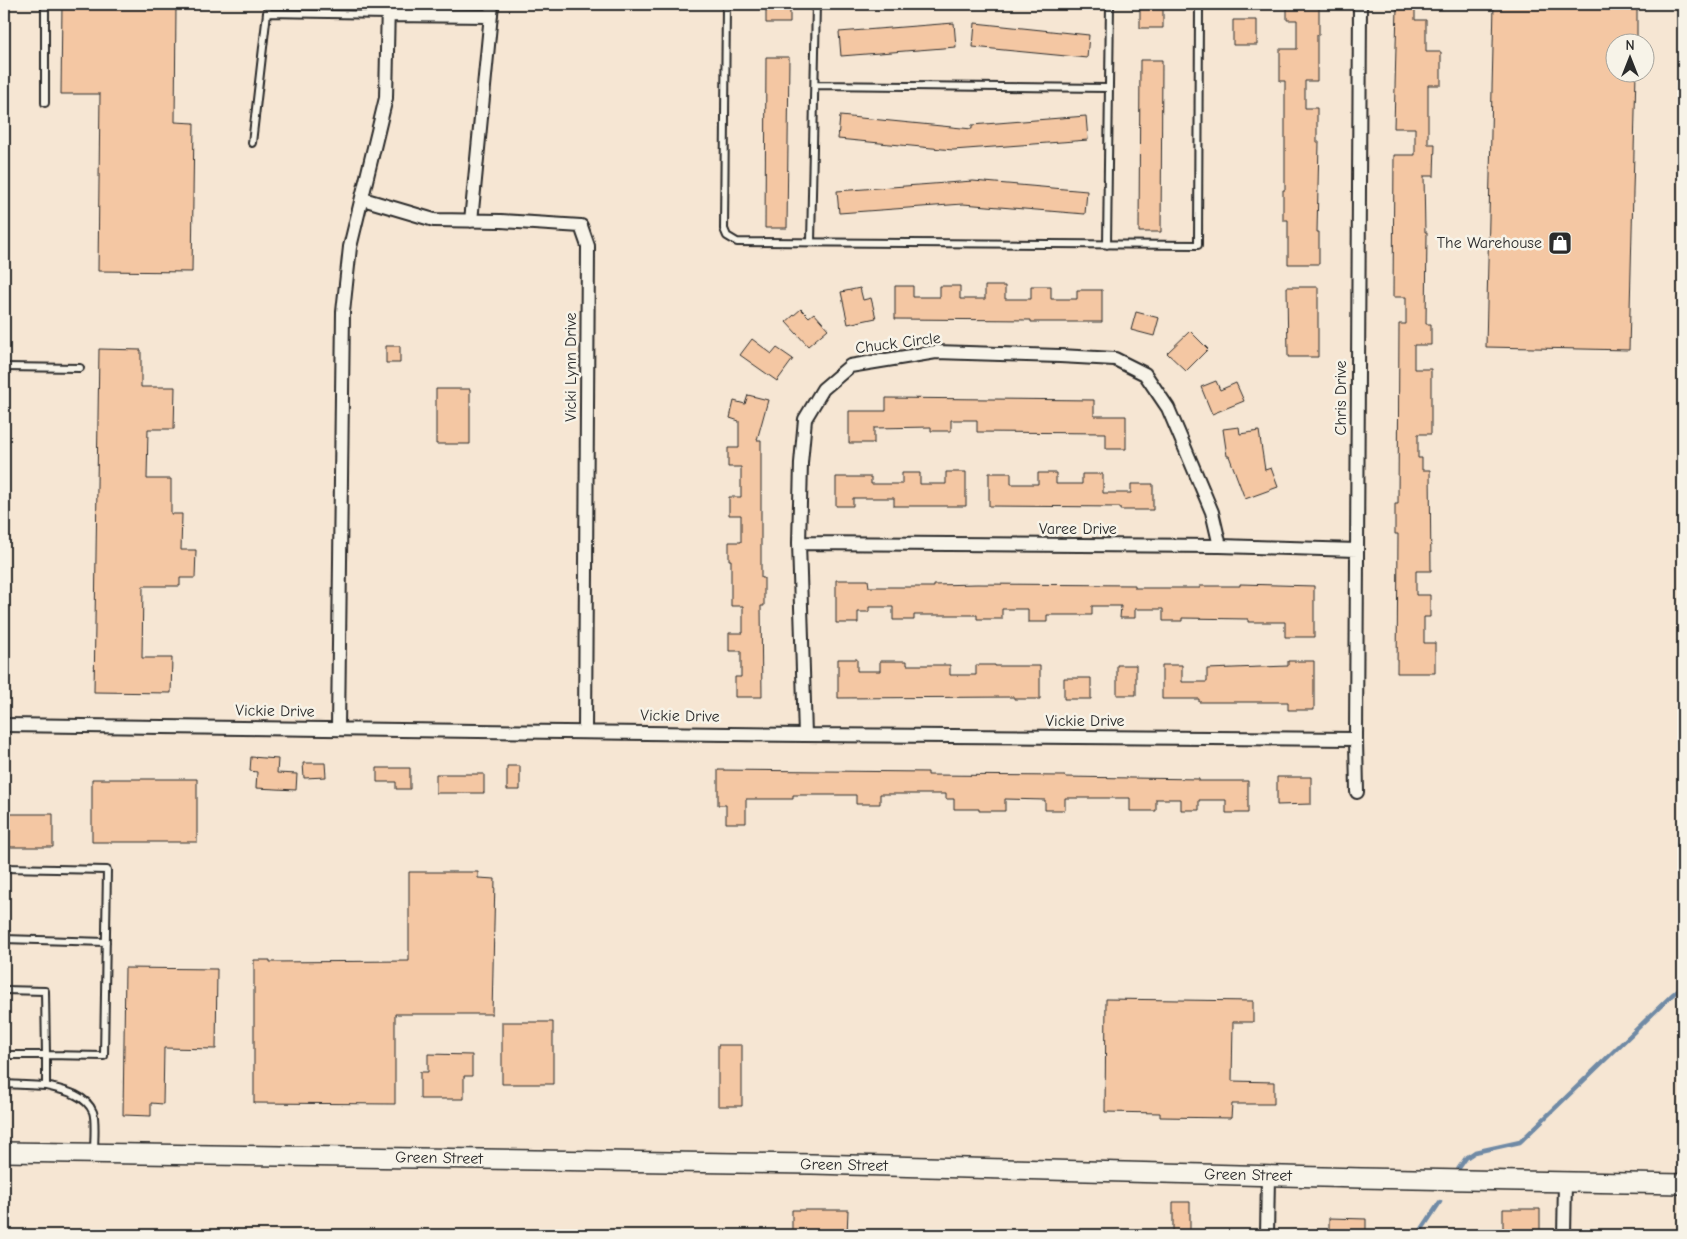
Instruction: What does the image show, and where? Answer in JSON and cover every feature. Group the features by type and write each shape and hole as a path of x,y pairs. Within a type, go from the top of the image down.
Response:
{"street":[{"name":"Chris Drive","path":"1357,792 1360,4"},
{"path":"338,728 343,312 350,248 386,98 388,10 491,10 471,221"},
{"name":"Vicki Lynn Drive","path":"363,199 434,220 581,226 588,246 585,731"},
{"name":"Chuck Circle","path":"805,735 799,543 805,419 823,389 850,366 936,352 1115,359 1145,374 1168,408 1212,512 1220,546"},
{"name":"Varee Drive","path":"799,543 1220,546 1357,550"},
{"name":"Vickie Drive","path":"4,725 805,735 1356,739"},
{"name":"Green Street","path":"4,1152 812,1164 1268,1176 1683,1184"},
{"path":"1266,1235 1268,1176"},
{"path":"1564,1182 1564,1235"}],"lane":[{"path":"45,4 45,103"},
{"path":"252,143 268,4"},
{"path":"726,4 724,229 727,236 737,242 1107,245 1198,245 1198,4"},
{"path":"811,242 816,4"},
{"path":"1107,245 1110,4"},
{"path":"268,13 388,10"},
{"path":"815,85 1108,88"},
{"path":"4,367 80,368"},
{"path":"4,868 107,870 104,1056 4,1055"},
{"path":"4,939 106,942"},
{"path":"4,990 45,991 46,1086"},
{"path":"20,1055 20,1063"},
{"path":"4,1084 21,1082 46,1086 70,1092 86,1102 94,1113 94,1153"}],"building":[{"path":"62,4 176,5 175,122 194,123 192,272 98,271 100,94 61,94"},
{"path":"766,4 790,4 790,23 766,23"},
{"path":"1140,4 1163,4 1163,28 1140,28"},
{"path":"1287,4 1319,4 1317,81 1305,81 1305,108 1317,108 1317,142 1319,142 1317,232 1319,232 1319,264 1288,264 1288,220 1283,220 1283,190 1285,190 1285,81 1280,81 1280,49 1297,49 1297,20 1287,20"},
{"path":"1494,4 1637,4 1637,32 1604,32 1604,82 1636,82 1629,350 1486,347"},
{"path":"1397,6 1415,6 1415,20 1426,20 1426,52 1441,52 1441,85 1428,85 1428,144 1435,144 1434,176 1424,176 1425,232 1427,232 1426,324 1431,324 1431,345 1414,345 1414,369 1431,369 1431,434 1418,434 1418,458 1422,458 1422,470 1430,470 1431,571 1416,571 1416,595 1430,595 1430,617 1424,617 1424,643 1435,643 1435,673 1397,673 1398,534 1395,534 1395,504 1398,504 1399,324 1406,324 1406,297 1393,297 1394,155 1415,155 1415,128 1394,128"},
{"path":"1233,20 1257,20 1257,45 1233,45"},
{"path":"954,23 956,47 841,56 839,32"},
{"path":"975,23 1089,35 1087,58 973,47"},
{"path":"766,57 789,57 787,228 765,228"},
{"path":"1140,60 1162,60 1161,232 1139,232"},
{"path":"840,116 972,129 972,125 1086,116 1088,140 953,150 838,139"},
{"path":"973,181 1087,191 1085,214 963,204 839,213 837,191"},
{"path":"895,286 913,286 913,297 940,297 940,286 960,286 960,299 985,299 985,286 1005,286 1005,299 1031,299 1031,286 1051,286 1051,299 1077,299 1077,290 1102,290 1102,322 895,319"},
{"path":"1287,287 1318,287 1318,357 1288,357"},
{"path":"860,288 863,300 871,298 876,318 848,324 841,292"},
{"path":"801,309 809,317 814,313 828,329 808,346 786,322"},
{"path":"1136,312 1159,318 1154,336 1131,330"},
{"path":"1190,331 1208,349 1186,371 1167,353"},
{"path":"752,339 772,354 777,348 793,359 777,381 740,355"},
{"path":"386,346 400,346 400,363 386,363"},
{"path":"99,349 141,350 141,387 175,387 174,429 148,429 147,479 171,479 171,514 182,514 181,550 196,550 195,578 180,578 180,586 143,586 142,658 172,658 171,693 94,692"},
{"path":"1216,381 1220,390 1236,383 1244,401 1212,414 1201,387"},
{"path":"436,389 470,389 470,444 436,444"},
{"path":"748,395 768,400 757,440 761,440 761,578 764,578 764,606 761,606 762,697 735,697 735,677 741,677 741,651 729,651 729,633 743,633 743,606 731,606 729,542 741,542 741,515 729,515 729,497 741,497 741,467 728,467 728,448 739,448 739,421 730,418 734,401 745,404"},
{"path":"886,398 1094,400 1094,416 1126,416 1126,449 1106,449 1106,433 977,432 977,420 951,420 951,431 931,431 931,427 874,428 874,443 849,443 849,411 886,411"},
{"path":"1239,427 1240,434 1259,431 1265,470 1271,468 1278,487 1245,499 1229,456 1227,456 1223,429"},
{"path":"946,472 966,472 966,506 894,506 894,498 853,498 853,506 836,506 836,477 871,477 871,484 902,484 902,473 920,473 920,484 946,484"},
{"path":"989,473 1011,473 1011,484 1038,484 1038,473 1056,473 1056,484 1082,484 1082,474 1103,474 1103,493 1131,493 1131,484 1153,484 1153,510 1120,510 1120,507 989,506"},
{"path":"836,580 868,580 869,587 934,587 934,585 977,584 1135,585 1135,588 1200,588 1200,586 1240,586 1240,584 1314,586 1314,637 1285,637 1285,622 1248,622 1248,619 1182,618 1182,621 1163,621 1163,609 1135,609 1135,618 1120,618 1121,606 1092,606 1092,615 1047,615 1047,622 1028,622 1028,609 1002,609 1002,619 977,619 977,615 914,615 914,620 893,620 893,607 869,607 869,612 858,612 858,623 836,623"},
{"path":"838,659 857,659 857,671 880,671 880,661 907,661 907,665 950,665 950,675 976,675 976,665 1040,666 1040,699 1014,699 1014,697 838,698"},
{"path":"1288,661 1314,661 1314,710 1288,710 1288,702 1199,702 1199,699 1162,699 1162,665 1182,665 1182,682 1207,682 1207,669 1288,666"},
{"path":"1117,665 1136,665 1136,695 1117,695"},
{"path":"1064,678 1091,678 1091,699 1064,699"},
{"path":"251,757 278,759 277,773 297,774 296,790 256,788 257,772 250,771"},
{"path":"303,763 325,763 326,777 304,778"},
{"path":"507,766 520,766 520,790 507,790"},
{"path":"377,768 410,768 410,789 396,789 396,782 377,782"},
{"path":"718,770 928,772 928,775 1065,776 1248,781 1248,813 1226,813 1226,800 1199,800 1199,810 1181,810 1181,799 1156,799 1156,811 1130,811 1130,798 1065,798 1065,810 1045,810 1045,800 1005,799 1005,811 979,811 979,809 954,809 954,799 946,799 946,794 880,794 880,804 856,804 856,795 793,795 793,799 746,799 746,823 726,823 726,805 718,805"},
{"path":"436,774 484,774 484,793 436,793"},
{"path":"1277,777 1311,777 1311,804 1277,805"},
{"path":"92,779 197,779 197,842 92,842"},
{"path":"4,814 53,814 53,847 4,847"},
{"path":"409,872 478,872 478,878 495,879 492,1014 395,1014 395,1104 254,1103 254,960 270,960 270,962 409,961"},
{"path":"125,968 217,969 216,1049 164,1048 163,1104 151,1103 151,1116 123,1115"},
{"path":"1106,999 1253,1001 1253,1022 1233,1022 1232,1081 1274,1082 1274,1104 1232,1104 1231,1118 1160,1117 1160,1113 1105,1112"},
{"path":"502,1022 553,1022 553,1084 502,1084"},
{"path":"718,1045 742,1045 742,1106 718,1106"},
{"path":"428,1054 472,1055 472,1076 464,1076 464,1099 420,1099 420,1072 428,1072"},
{"path":"1173,1202 1190,1202 1190,1235 1173,1235"},
{"path":"1503,1209 1540,1209 1540,1235 1503,1235"},
{"path":"792,1210 848,1210 847,1235 792,1235"},
{"path":"1329,1218 1366,1219 1366,1235 1329,1235"}],"waterway":[{"path":"1456,1175 1466,1158 1475,1152 1520,1142 1683,986"},
{"path":"1418,1235 1440,1202"}],"place":[{"name":"The Warehouse","path":"1560,243"}]}
